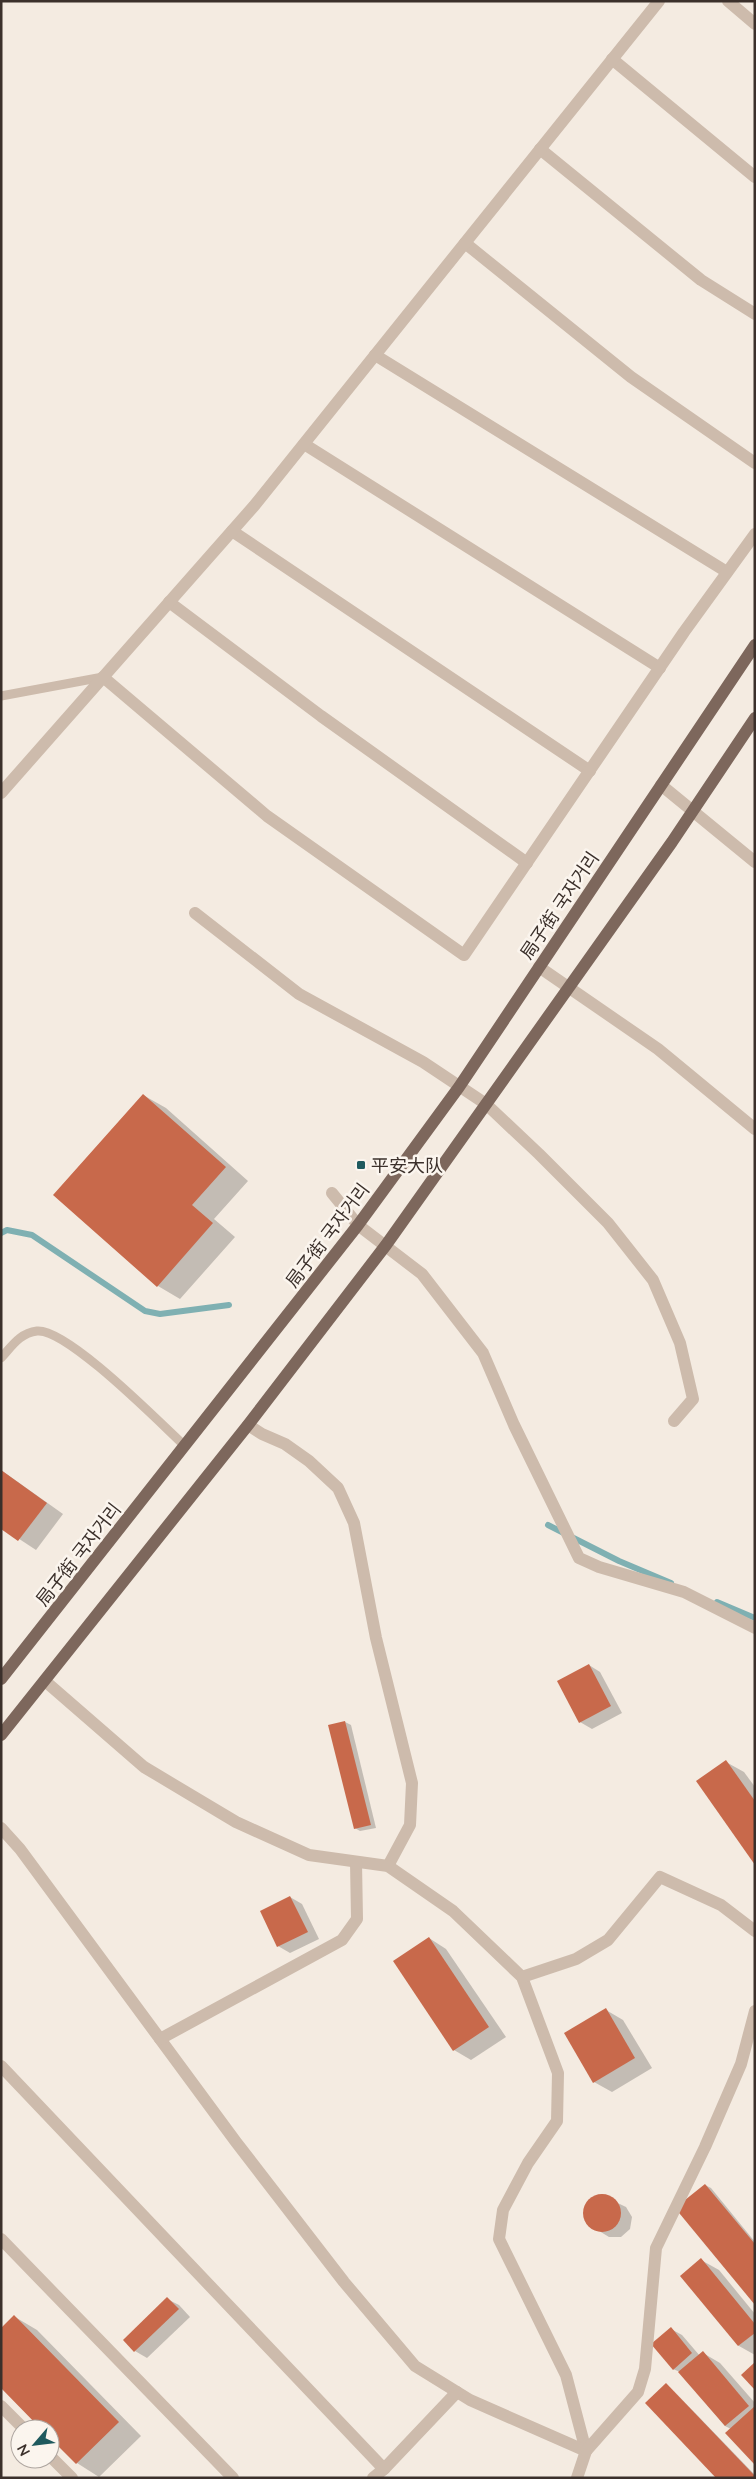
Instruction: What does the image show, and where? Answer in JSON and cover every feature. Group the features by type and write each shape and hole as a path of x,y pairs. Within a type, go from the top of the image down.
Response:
{"main road":[{"name":"局子街 국자거리","path":"1,1679 358,1226 459,1087 755,644"},
{"path":"1,1735 248,1425 386,1245 693,811 755,718"}],"street":[{"path":"1,792 232,531 659,1"},
{"path":"728,1 755,24"},
{"path":"612,59 755,177"},
{"path":"540,149 701,280 755,314"},
{"path":"465,243 631,377 755,463"},
{"path":"375,355 727,572"},
{"path":"304,444 660,668"},
{"path":"232,531 590,771"},
{"path":"103,677 267,816 464,955 660,668 755,534"},
{"path":"169,602 321,716 527,862"},
{"path":"661,785 755,862"},
{"path":"195,913 299,994 423,1062 486,1104 608,1223 653,1280 680,1344 693,1399 674,1421"},
{"path":"538,967 658,1049 755,1129"},
{"path":"332,1193 358,1226 386,1245 422,1274 483,1353 514,1425 579,1558 599,1567 684,1592 755,1628"},
{"path":"248,1425 262,1434 285,1444 309,1461 338,1488 354,1523 376,1638 412,1782 410,1825 388,1866"},
{"path":"45,1681 144,1767 228,1817 309,1855 388,1866 453,1912 522,1977 558,2073 557,2120 528,2163 503,2210 499,2239 566,2376 586,2451"},
{"path":"1,1828 26,1856 236,2142 344,2282 415,2366 470,2400 586,2451"},
{"path":"160,2039 342,1940 358,1919 356,1862"},
{"path":"522,1977 576,1959 608,1940 660,1877 721,1905 755,1931"},
{"path":"577,2478 586,2451 638,2392 645,2369 656,2248 705,2147 741,2064 755,2011"},
{"path":"1,2066 384,2469"},
{"path":"1,2239 233,2478"},
{"path":"372,2478 384,2469 457,2392"},
{"path":"1,2406 14,2419"},
{"path":"60,2466 72,2478"}],"lane":[{"path":"1,696 103,677"},
{"path":"1,1358 19,1338 28,1333 47,1332 82,1352 186,1446"}],"building":[{"path":"143,1094 226,1167 192,1205 213,1223 157,1287 53,1195"},
{"path":"1,1470 47,1503 18,1541 1,1529"},
{"path":"589,1664 611,1706 579,1723 557,1681"},
{"path":"345,1721 371,1825 354,1829 328,1725"},
{"path":"726,1760 755,1801 755,1865 696,1781"},
{"path":"290,1896 308,1932 277,1947 260,1911"},
{"path":"429,1937 489,2027 453,2051 393,1961"},
{"path":"606,2008 635,2058 593,2083 564,2033"},
{"path":"705,2184 755,2244 755,2305 675,2208"},
{"path":"602,2194 615,2200 621,2213 615,2226 602,2232 589,2226 583,2213 589,2200"},
{"path":"701,2258 755,2324 755,2333 738,2346 680,2276"},
{"path":"167,2297 179,2309 134,2352 123,2340"},
{"path":"14,2315 119,2422 76,2464 60,2448 60,2419 31,2419 1,2388 1,2328"},
{"path":"671,2327 692,2353 673,2370 651,2344"},
{"path":"703,2351 749,2406 725,2426 678,2372"},
{"path":"755,2362 755,2390 741,2375"},
{"path":"666,2383 755,2478 716,2478 645,2403"},
{"path":"755,2406 755,2465 725,2433"}],"waterway":[{"path":"1,1233 7,1230 32,1235 145,1311 160,1314 229,1305"},
{"path":"548,1525 619,1561 671,1583"},
{"path":"717,1602 755,1618"}],"place":[{"name":"平安大队","path":"361,1165"}]}
